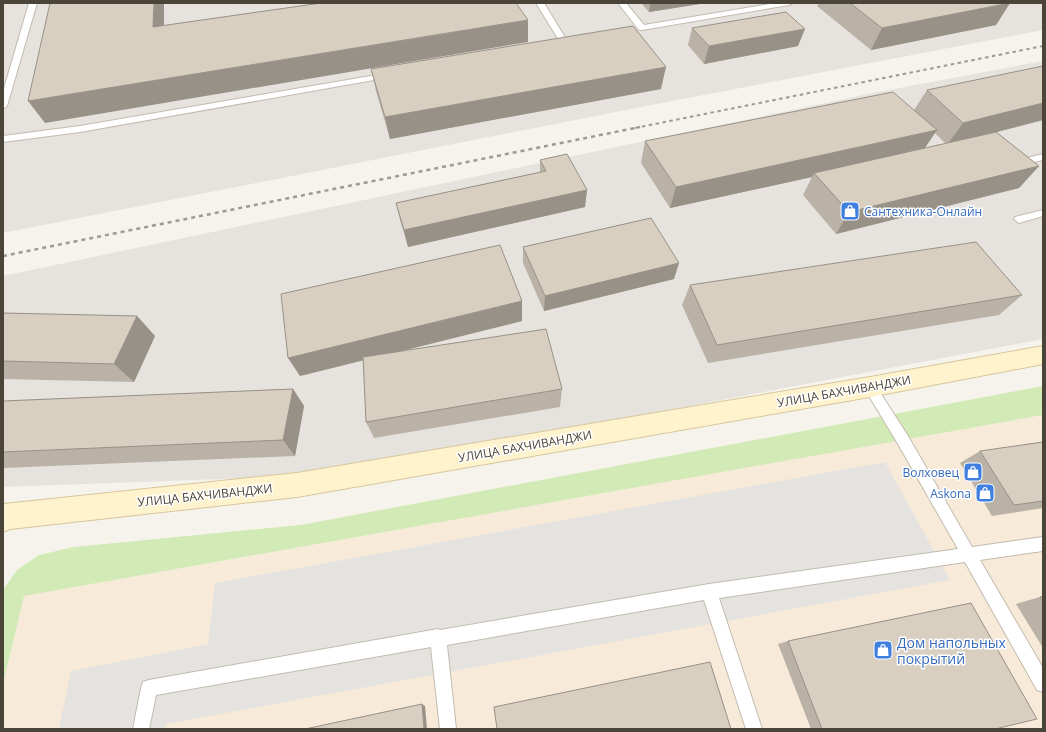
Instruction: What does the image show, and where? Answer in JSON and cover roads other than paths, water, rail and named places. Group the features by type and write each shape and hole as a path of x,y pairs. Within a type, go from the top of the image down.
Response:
{"main road":[{"name":"УЛИЦА БАХЧИВАНДЖИ","path":"3,518 297,485 870,387 1043,355"}],"lane":[{"path":"3,106 33,3"},
{"path":"540,3 565,44 549,47"},
{"path":"622,3 642,28 788,3"},
{"path":"3,139 80,129 400,73"},
{"path":"1025,161 1043,157"},
{"path":"1019,219 1043,213"},
{"path":"870,387 903,440 1043,684"},
{"path":"141,729 149,688 709,592 968,553 1043,544"},
{"path":"709,592 754,729"},
{"path":"438,638 448,729"}],"railway":[{"path":"635,128 1043,46"},
{"path":"3,256 640,127"}],"place":[{"name":"Сантехника-Онлайн","path":"850,211"},
{"name":"Волховец","path":"973,472"},
{"name":"Askona","path":"985,493"},
{"name":"Дом напольных покрытий","path":"883,650"}]}
